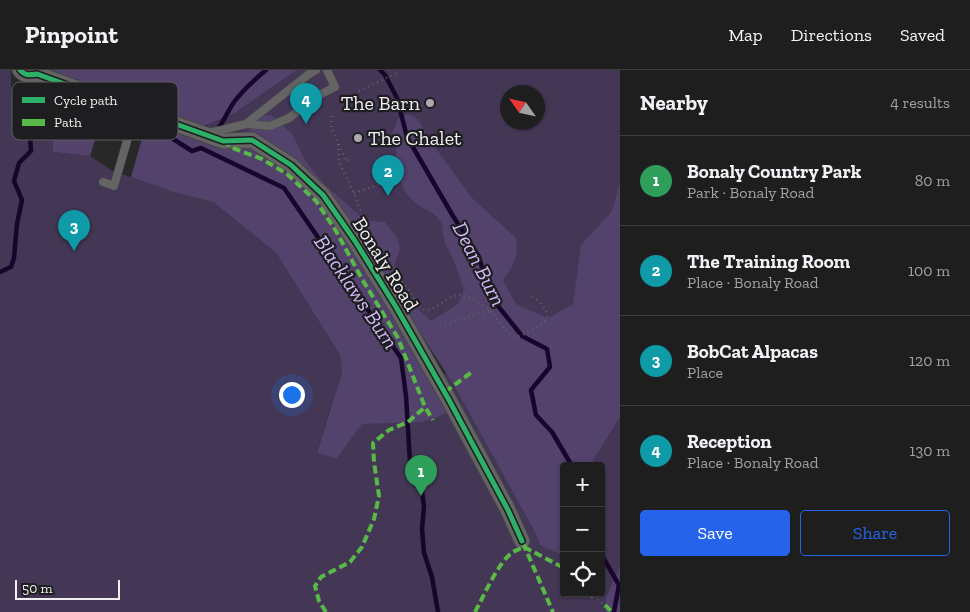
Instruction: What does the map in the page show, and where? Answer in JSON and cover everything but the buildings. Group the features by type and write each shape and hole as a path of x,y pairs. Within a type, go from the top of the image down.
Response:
{"street":[{"name":"Bonaly Road","path":"20,70 28,76 36,74 60,82"},
{"name":"Bonaly Road","path":"178,123 212,134 224,141 252,140 291,165 323,195 355,241 396,307 449,400 508,510 522,541"}],"lane":[{"path":"246,124 316,70"},
{"path":"212,134 246,124 270,126 289,118 319,95 335,87 328,70"},
{"path":"103,182 114,186 127,140"}],"path":[{"path":"359,91 399,72"},
{"path":"332,116 330,127 346,161 349,160"},
{"path":"338,144 339,162 354,193 371,238 422,309 428,310 457,295 469,297 492,313 511,336 515,338 544,323 547,315 544,307 532,295"},
{"path":"354,193 379,185"},
{"path":"445,324 479,313 488,311 492,313"},
{"path":"593,597 605,606"}],"shaded area":[{"path":"0,70 11,70 12,140 53,140 53,152 90,156 114,172 173,192 213,202 276,253 340,355 342,373 317,451 337,431 446,373 407,312 215,135 207,125 235,113 297,70 620,70 620,612 0,612"},
{"path":"46,70 297,70 235,113 207,125 198,126 178,119 178,82 79,82"},
{"path":"407,114 419,122 426,135 472,198 516,238 515,260 503,280 516,304 547,318 573,304 581,245 612,211 620,182 620,417 593,460 594,462 560,462 560,554 540,545 536,534 454,385 401,303 409,300 431,321 458,304 464,290 445,241 440,221 435,215 411,199 401,183 396,156 396,137 392,134 398,119"},
{"path":"265,115 274,117 293,135 306,162 326,186 359,216 369,220 385,222 398,239 400,250 394,265 406,290 397,295 329,192 248,133 254,122"},
{"path":"178,134 220,147 253,143 289,168 319,199 348,243 447,413 422,422 362,424 336,459 317,452 342,373 340,355 276,253 213,202 173,192 131,177 142,140 178,140"},
{"path":"53,140 95,140 90,156 53,152"},
{"path":"620,567 620,612 606,612 606,597"}],"waterway":[{"name":"Dean Burn","path":"217,130 237,98 266,70"},
{"name":"Dean Burn","path":"380,70 385,75 397,98 407,137 479,257 490,296 522,336 547,349 550,367 531,390 536,415 552,432 570,462"},
{"path":"0,272 11,267 14,258 17,224 22,200 14,181 19,163 31,151 30,140"},
{"path":"175,140 192,151 201,148"},
{"name":"Blacklaws Burn","path":"201,148 284,188 401,358 406,396 410,462 421,485 424,506 422,529 424,553 432,577 438,612"},
{"name":"Dean Burn","path":"605,561 619,585 614,612"}],"marked path":[{"path":"223,141 235,149 262,159 287,174 316,201 336,231 362,279 398,338 425,407 433,420"},
{"path":"445,392 472,372"},
{"path":"326,612 319,601 315,586 321,577 350,562 362,547 374,519 379,496 373,443 389,430 408,422 425,407"},
{"path":"523,543 553,612"},
{"path":"524,547 560,566"},
{"path":"475,612 502,563 513,552 524,547"},
{"path":"605,605 612,612"}],"cycle path":[{"path":"20,70 25,74 37,74 59,82"},
{"path":"178,125 223,141 252,140 291,165 323,195 355,241 396,307 449,400 508,510 522,541"}],"place":[{"name":"The Barn","path":"430,103"},
{"name":"Reception","path":"306,124"},
{"name":"The Chalet","path":"358,138"},
{"name":"The Training Room","path":"388,196"},
{"name":"BobCat Alpacas","path":"74,251"},
{"name":"Bonaly Country Park","path":"421,496"}]}
